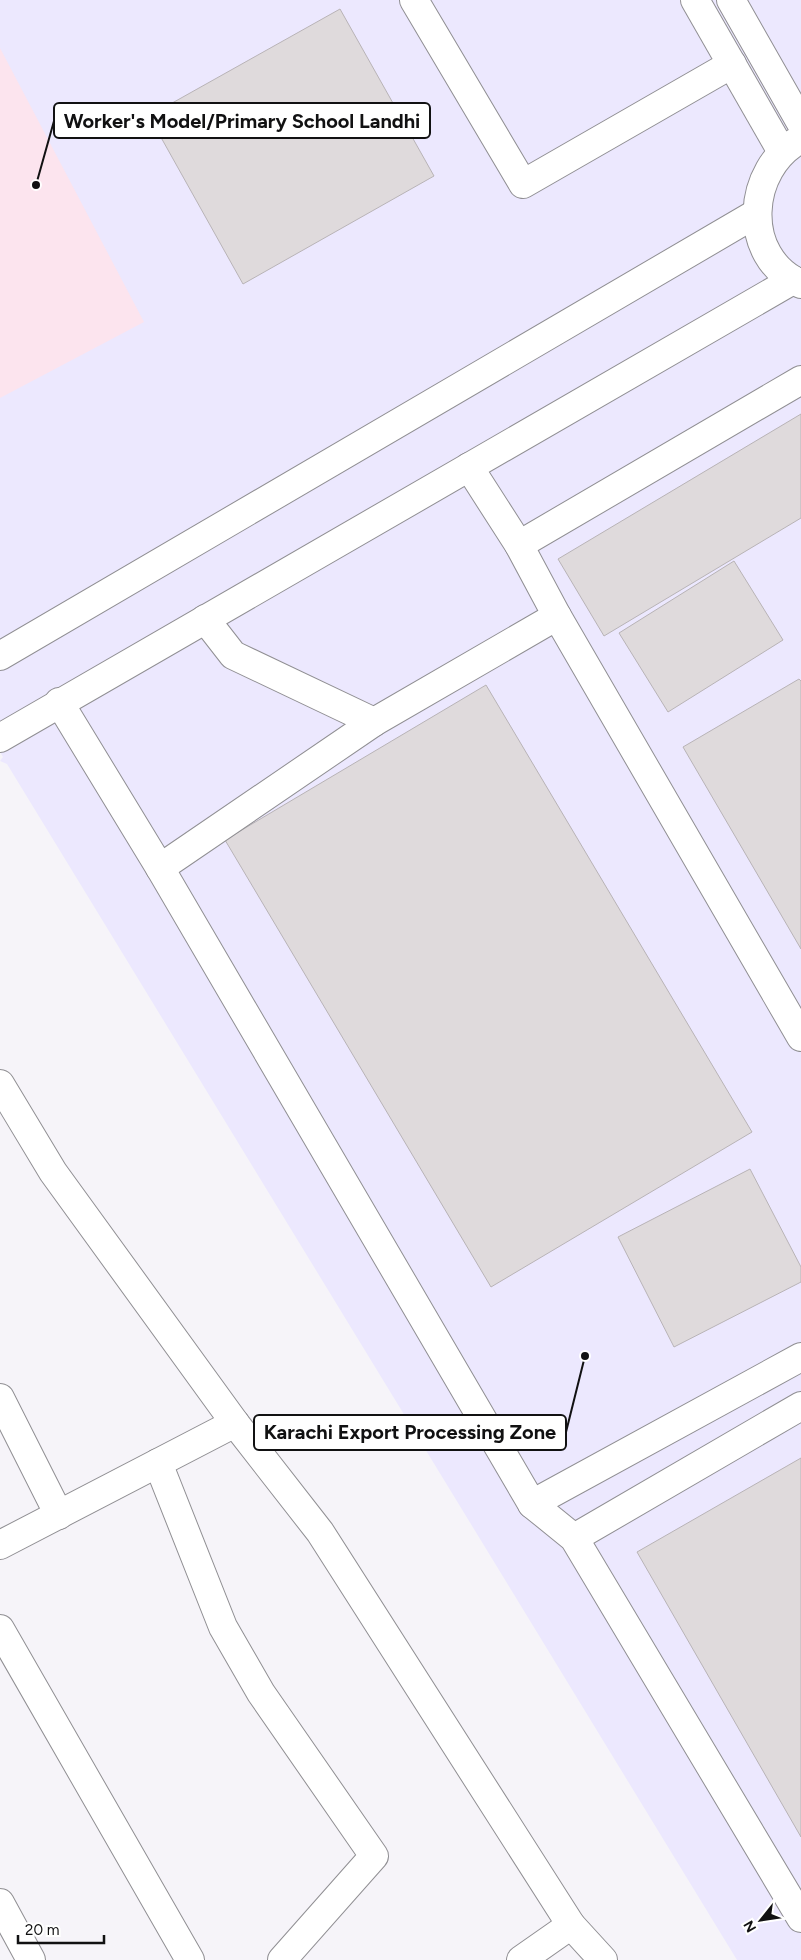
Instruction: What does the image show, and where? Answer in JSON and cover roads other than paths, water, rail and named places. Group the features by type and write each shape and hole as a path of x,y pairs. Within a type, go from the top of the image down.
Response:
{"street":[{"path":"414,0 523,184 732,64"},
{"path":"0,738 59,702 469,467 797,282 781,270 771,258 759,229 757,213 760,191 768,170 791,146 732,64 695,0"},
{"path":"731,0 801,123"},
{"path":"0,656 757,213"},
{"path":"519,545 801,380"},
{"path":"469,467 519,545 557,616 801,1037"},
{"path":"160,868 374,722 557,616"},
{"path":"205,619 232,655 374,722"},
{"path":"59,702 160,868 532,1504 574,1538 801,1918"},
{"path":"0,1084 53,1172 235,1423 320,1532 571,1925 603,1960"},
{"path":"532,1504 801,1357"},
{"path":"0,1398 59,1515"},
{"path":"574,1538 801,1406"},
{"path":"0,1545 235,1423"},
{"path":"158,1463 223,1627 261,1693 374,1856 282,1960"},
{"path":"0,1629 190,1960"},
{"path":"0,1903 31,1960"},
{"path":"520,1960 571,1925"}],"place":[{"name":"Worker's Model/Primary School Landhi","path":"36,185"},
{"name":"Karachi Export Processing Zone","path":"585,1356"}]}
